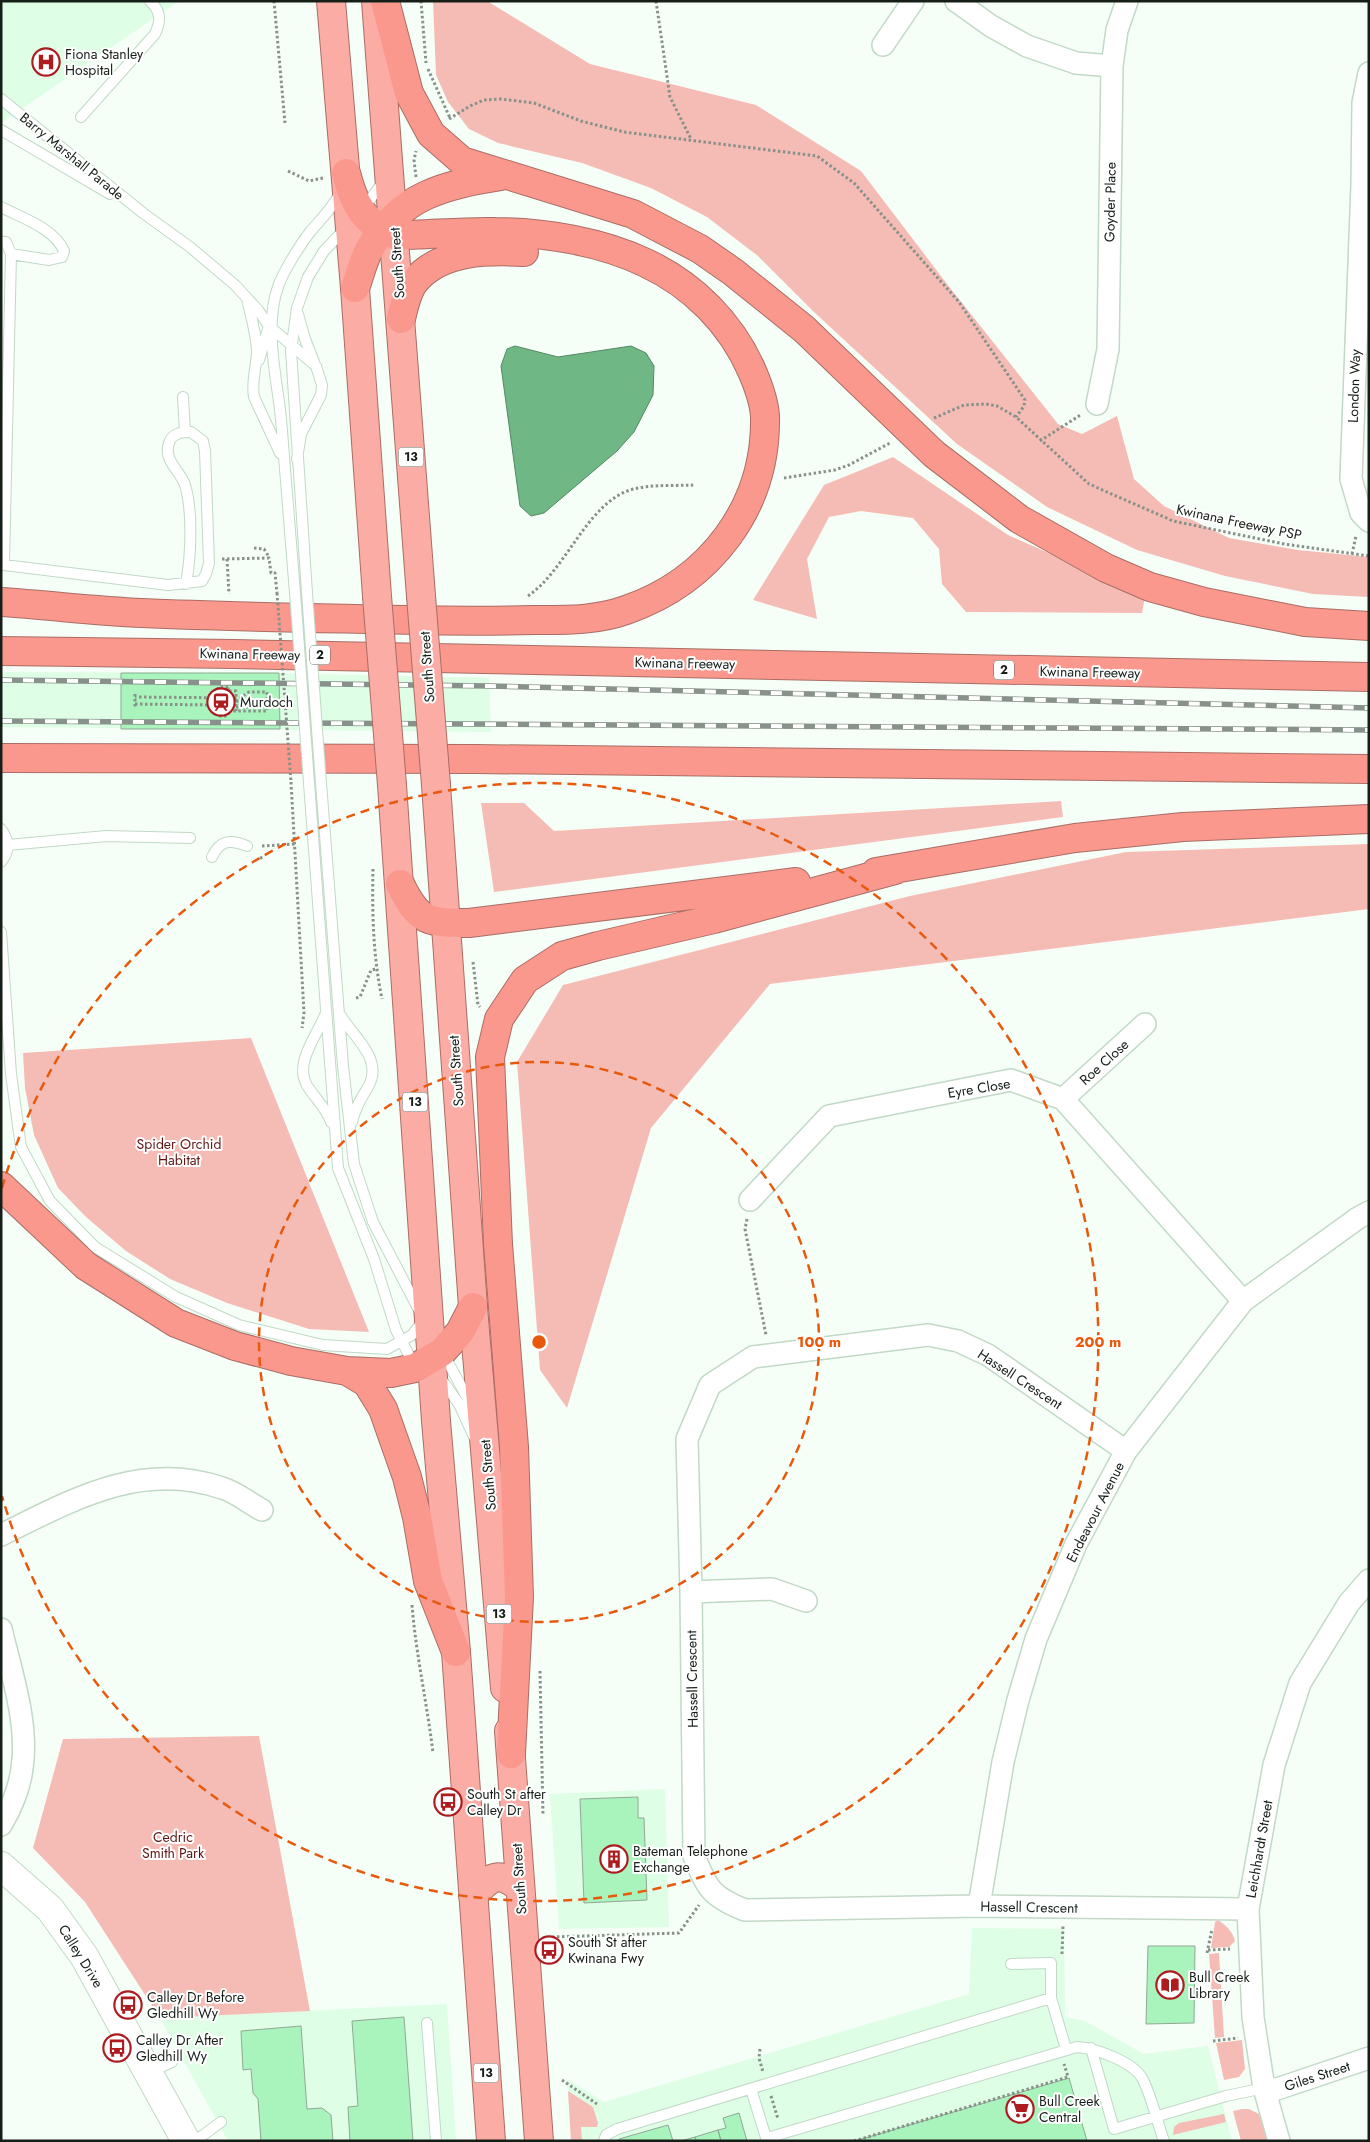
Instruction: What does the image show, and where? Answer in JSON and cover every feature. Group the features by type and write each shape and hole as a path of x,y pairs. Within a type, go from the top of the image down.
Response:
{"highway":[{"path":"1,602 140,613 466,622 596,619 654,599 678,586 717,551 732,531 753,488 759,464 765,415 760,389 745,355 731,333 714,311 693,292 650,265 625,253 543,235 390,227 365,216 356,218 346,173 331,1"},
{"name":"South Street","path":"376,1 402,162 390,227 401,319 473,1307 511,1754 538,2141"},
{"path":"385,1 409,93 441,126 462,161 504,176 632,214 700,249 733,272 804,329 934,454 965,480 1018,519 1106,568 1150,587 1204,602 1305,622 1369,626"},
{"path":"355,288 369,248 390,227 405,207 452,185 504,176"},
{"name":"13","path":"356,218 355,288 400,884 425,1353 436,1421 456,1652 490,2140"},
{"path":"401,319 407,297 416,280 433,264 457,256 490,250 549,252 608,261 670,277"},
{"name":"Kwinana Freeway","path":"1,652 234,654 1369,677"},
{"path":"1,758 485,759 1369,768"},
{"path":"400,884 409,904 418,914 433,921 469,923 895,870 1075,838 1183,827 1369,819"},
{"path":"511,1754 519,1598 514,1447 498,1244 490,1057 499,1019 525,980 562,956 714,919 895,870"},
{"path":"1,1186 86,1266 176,1323 235,1346 291,1361 347,1371 392,1373 460,1332 473,1307"},
{"path":"347,1371 367,1383 383,1409 408,1477 428,1581 456,1652"},
{"path":"473,1896 486,1882 494,1878 508,1878 520,1888"},
{"path":"536,2110 549,2141"}],"main road":[{"name":"Calley Drive","path":"1,1866 50,1909 68,1932 160,2067 186,2141"}],"street":[{"path":"883,45 912,1"},
{"path":"956,1 991,26 1027,46 1076,63 1112,66"},
{"name":"Goyder Place","path":"1091,408 1108,349 1112,66 1117,30 1127,1"},
{"name":"London Way","path":"1369,73 1363,103 1365,185 1350,479 1361,513 1369,521"},
{"name":"Roe Close","path":"1062,1099 1145,1024"},
{"name":"Eyre Close","path":"750,1200 829,1116 1012,1080 1062,1099 1243,1301"},
{"name":"Endeavour Avenue","path":"979,1906 1002,1762 1036,1639 1076,1544 1126,1451 1243,1301 1369,1212"},
{"name":"Hassell Crescent","path":"1126,1451 988,1355 958,1341 928,1335 770,1353 752,1357 710,1385 687,1439 694,1856 710,1891 727,1903 745,1910 979,1906 1248,1909"},
{"path":"1,1535 70,1501 124,1483 149,1478 191,1480 223,1488 262,1510"},
{"name":"Leichhardt Street","path":"1279,2141 1264,2088 1253,2017 1248,1909 1274,1765 1300,1684 1349,1604 1369,1580"},
{"path":"691,1592 772,1589 806,1602"},
{"path":"1,1629 19,1709 23,1738 22,1768 9,1812 1,1825"},
{"name":"Giles Street","path":"1264,2088 1278,2089 1369,2058"}],"lane":[{"path":"81,117 155,34 160,22 157,8 150,1"},
{"name":"Barry Marshall Parade","path":"1,99 236,285 271,327 294,350 316,366"},
{"name":"Barry Marshall Parade","path":"1,130 143,213"},
{"path":"402,162 384,180 356,218 324,251 308,277 296,308 294,420 346,1103 354,1164 366,1205 425,1353"},
{"path":"255,373 271,327 279,284 309,234 332,208 340,194 346,173"},
{"path":"1,207 42,228 60,241 64,251 62,257 49,260 11,254"},
{"path":"1,242 6,242 11,254 3,565 168,585 186,584 202,581 206,574 209,559 204,446 196,435 184,432 172,437 168,450 171,463 182,478 186,491 190,543 186,584"},
{"path":"246,296 254,327 257,351 254,398 265,414 281,420 294,420 311,412"},
{"path":"296,308 322,385 317,404 311,412 301,434 297,458"},
{"path":"271,327 281,420 295,593 338,1168 374,1259 396,1330 402,1342 425,1353 467,1397 480,1434 488,1473"},
{"path":"255,373 263,360 273,354 294,350"},
{"path":"183,397 184,432"},
{"path":"259,406 284,461"},
{"path":"1,829 6,836 8,845 7,853 1,862"},
{"path":"8,845 106,836 190,838"},
{"path":"212,857 216,848 222,843 230,841 247,846"},
{"path":"1,932 11,1074 21,1147 50,1201 95,1247 176,1297 239,1325 323,1345 425,1353"},
{"path":"339,1011 359,1042 366,1049 373,1068 368,1087 354,1112 350,1130"},
{"path":"326,1012 304,1061 304,1080 328,1114 335,1133"},
{"path":"308,1052 314,1044 328,1036 341,1034 359,1042"},
{"path":"316,1096 333,1104 346,1103 362,1095"},
{"path":"387,1349 412,1335 459,1404 488,1473"},
{"path":"1011,1964 1051,1963 1051,1998 1064,2054"},
{"path":"604,2141 606,2135 617,2129 1051,1998"},
{"path":"427,2024 436,2141"},
{"path":"1091,2048 1114,2129 1226,2096 1264,2088"},
{"path":"752,2089 767,2140 1064,2054 1091,2048 1117,2060 1142,2078 1164,2141"},
{"path":"195,2141 221,2122"}],"path":[{"path":"274,1 285,123"},
{"path":"421,1 427,66 441,126"},
{"path":"656,1 670,97 692,139"},
{"path":"402,162 415,153 441,126 470,106 484,100 501,99 534,103 581,121 610,129 818,156 854,183 964,310 1025,400 1024,406 1016,417"},
{"name":"Kwinana Freeway PSP","path":"934,418 953,409 975,404 997,406 1016,417 1089,484 1174,521 1284,544 1369,556"},
{"path":"1040,441 1091,408"},
{"path":"784,478 835,470 849,465 894,441"},
{"path":"254,548 264,549 269,558 271,573 275,573 291,782"},
{"path":"209,559 269,558"},
{"path":"227,559 230,602"},
{"path":"236,696 236,691 227,691 218,691 218,687 228,687 228,692 230,698 230,709 228,716 218,716 218,711 227,711 236,711 236,696"},
{"path":"249,692 267,692 267,711 230,709 224,711 214,705 135,705 135,696 230,698 240,698 249,692"},
{"path":"236,696 250,695 250,707 236,707"},
{"path":"230,698 286,702"},
{"path":"262,846 295,844"},
{"path":"260,858 265,857"},
{"path":"472,953 478,1005 483,1009"},
{"path":"356,998 360,997 363,992 371,970 376,970"},
{"path":"750,1200 745,1229 770,1353"},
{"path":"552,1937 679,1933 710,1891"},
{"path":"1051,1972 1061,1972 1064,1908"},
{"path":"1214,2040 1238,2038"},
{"path":"760,2049 759,2058 765,2077"},
{"path":"854,2141 1068,2077 1064,2054"},
{"path":"562,2080 597,2104"},
{"path":"769,2091 778,2120"}],"shaded area":[{"name":"Fiona Stanley Hospital","path":"1,1 179,1 1,123"},
{"path":"515,346 558,357 631,346 646,353 654,366 653,395 634,432 617,451 544,513 531,516 520,506 501,366 507,349"},
{"path":"1,672 279,673 489,678 491,732 1,727"},
{"path":"665,1789 669,1927 559,1929 550,1794"},
{"name":"Bull Creek Central","path":"972,1928 1064,1929 1065,2017 1085,2021 1144,2054 1208,2046 1232,2141 571,2141 567,2079 604,2102 969,1994"},
{"path":"447,2004 456,2141 228,2141 160,2018"}],"green space":[{"path":"433,1 487,1 590,64 756,105 861,171 947,284 1058,424 1082,434 1117,416 1134,479 1164,506 1229,538 1298,550 1369,557 1369,597 1313,594 1225,576 1137,550 1047,507 957,444 815,313 758,256 707,217 651,188 582,163 498,143 469,129 448,102 436,75"},
{"path":"893,457 1008,535 1145,596 1142,613 966,612 942,584 939,549 913,518 861,511 829,517 807,559 817,619 753,600 824,485"},
{"path":"1061,801 1063,817 494,892 481,803 524,803 554,831"},
{"path":"1369,844 1369,909 770,984 651,1128 567,1408 540,1370 517,1062 563,985 910,896 1126,852"},
{"name":"Spider Orchid Habitat","path":"251,1038 369,1332 309,1329 227,1303 170,1279 126,1251 86,1217 58,1188 34,1135 25,1088 23,1053"},
{"name":"Cedric Smith Park","path":"259,1736 310,2011 160,2018 85,1902 33,1848 63,1739"},
{"path":"1218,1920 1233,1935 1235,1941 1229,1947 1211,1948 1215,1922"},
{"path":"1219,1953 1224,2037 1215,2038 1209,1954"},
{"path":"1242,2040 1245,2069 1239,2077 1224,2080 1216,2043"},
{"path":"568,2091 593,2107 598,2123 597,2127 581,2127 582,2141 571,2141"},
{"path":"1249,2109 1259,2114 1268,2141 1241,2141 1233,2111"},
{"path":"1224,2114 1226,2122 1173,2135 1174,2127 1179,2123"}],"building":[{"path":"121,673 279,673 280,729 121,729"},
{"name":"Bateman Telephone Exchange","path":"638,1797 638,1818 644,1818 647,1900 584,1903 580,1799"},
{"name":"Bull Creek Library","path":"1148,1946 1195,1946 1194,2023 1146,2024"},
{"path":"404,2017 413,2141 350,2141 348,2107 358,2106 352,2021"},
{"path":"301,2026 307,2109 322,2108 331,2115 333,2141 261,2141 258,2099 253,2093 251,2069 243,2070 241,2031"},
{"name":"Bull Creek Central","path":"1069,2078 1087,2141 855,2141"},
{"path":"739,2113 747,2141 721,2141 718,2130 726,2128 723,2118"},
{"path":"668,2125 673,2141 620,2141 619,2139"},
{"path":"718,2130 721,2141 696,2141 695,2137"},
{"path":"695,2137 696,2141 681,2141"}],"railway":[{"path":"1,680 490,686 1369,708"},
{"path":"1,721 1369,730"}],"place":[{"name":"Fiona Stanley Hospital","path":"46,62"},
{"name":"Murdoch","path":"221,702"},
{"name":"South St after Calley Dr","path":"448,1802"},
{"name":"Bateman Telephone Exchange","path":"614,1859"},
{"name":"South St after Kwinana Fwy","path":"549,1950"},
{"name":"Bull Creek Library","path":"1170,1985"},
{"name":"Calley Dr Before Gledhill Wy","path":"128,2005"},
{"name":"Calley Dr After Gledhill Wy","path":"117,2048"},
{"name":"Bull Creek Central","path":"1020,2109"}]}
